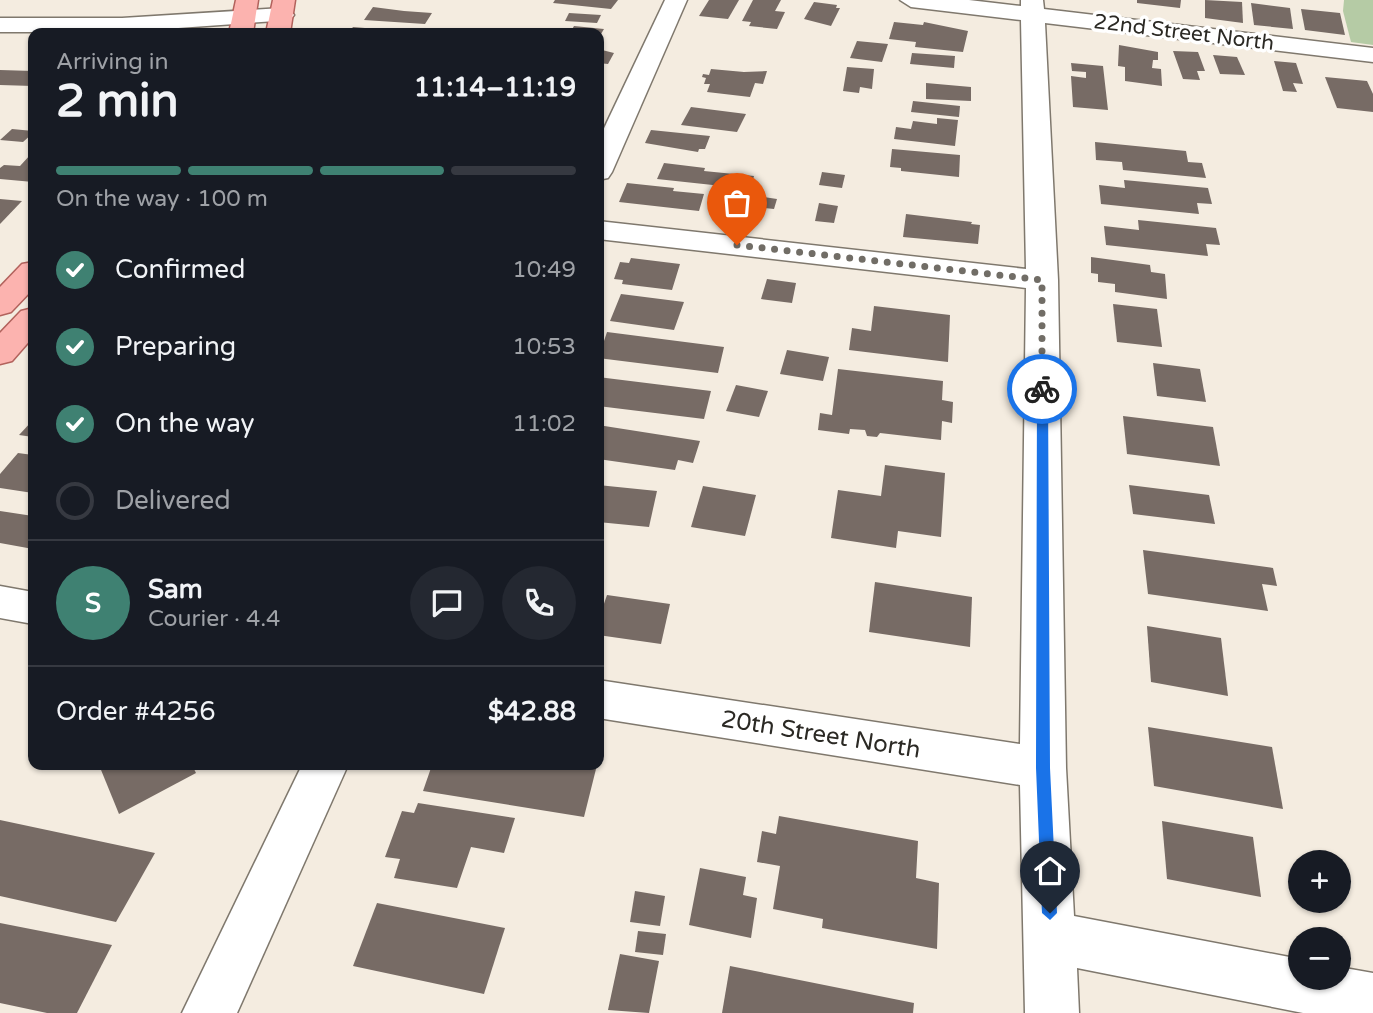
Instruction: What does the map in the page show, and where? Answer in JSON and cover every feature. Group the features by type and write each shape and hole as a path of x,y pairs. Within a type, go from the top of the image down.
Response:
{"main road":[{"path":"0,305 28,276"},
{"path":"0,353 28,323"}],"street":[{"path":"604,159 676,0"},
{"name":"22nd Street North","path":"911,0 1033,7 1373,55"},
{"path":"1033,7 1042,280 1043,768 1052,1013"},
{"path":"0,25 241,23 281,19"},
{"path":"0,41 28,42"},
{"path":"604,231 1042,280"},
{"path":"0,602 28,607"},
{"name":"20th Street North","path":"604,700 1043,768"},
{"path":"209,1013 323,770"},
{"path":"1051,937 1373,1000"}],"green space":[{"path":"1344,0 1373,0 1373,45 1351,42 1343,11"}],"building":[{"path":"555,0 618,0 611,9 553,3"},
{"path":"709,0 739,0 728,19 699,16"},
{"path":"753,0 781,0 775,11 785,12 777,29 749,26 751,22 742,21"},
{"path":"1137,0 1181,0 1180,8 1137,3"},
{"path":"1205,0 1242,2 1243,23 1205,18"},
{"path":"814,2 837,5 836,8 840,8 831,26 804,19"},
{"path":"1251,3 1290,8 1293,29 1254,25"},
{"path":"373,7 432,13 425,24 364,20"},
{"path":"1301,9 1340,13 1345,35 1305,30"},
{"path":"569,13 601,15 597,23 565,21"},
{"path":"894,22 923,25 924,22 968,31 963,52 915,47 916,42 889,39"},
{"path":"857,41 888,44 882,62 850,58"},
{"path":"1119,45 1158,52 1158,60 1153,60 1152,68 1161,69 1162,86 1125,81 1125,67 1118,66"},
{"path":"604,50 614,53 608,64 604,64"},
{"path":"1173,51 1198,52 1205,71 1197,71 1200,80 1183,79"},
{"path":"912,53 955,56 954,68 910,64"},
{"path":"1213,55 1237,57 1245,75 1220,74"},
{"path":"1274,61 1296,63 1303,84 1293,83 1297,92 1283,91"},
{"path":"1071,63 1103,66 1108,110 1073,107 1071,76 1086,78 1086,72 1072,71"},
{"path":"847,67 874,69 872,89 860,87 859,93 843,91"},
{"path":"711,69 767,71 763,84 755,83 750,97 707,92 710,84 704,84 706,78 702,77 703,74 709,75"},
{"path":"0,70 28,71 28,86 0,85"},
{"path":"1325,77 1367,81 1373,94 1373,112 1337,108"},
{"path":"926,83 971,87 971,101 926,99"},
{"path":"913,101 960,106 959,117 911,112"},
{"path":"691,107 746,114 737,132 681,125"},
{"path":"937,118 958,120 955,146 894,139 896,127 911,129 913,121 937,124"},
{"path":"12,129 28,131 28,138 23,142 0,140"},
{"path":"651,130 710,136 705,149 699,149 698,152 645,143"},
{"path":"1095,142 1186,151 1188,162 1202,163 1206,178 1123,170 1122,162 1096,160"},
{"path":"892,149 960,155 959,177 901,171 901,168 890,167"},
{"path":"28,157 28,182 0,179 0,168 4,165 20,166"},
{"path":"664,163 705,168 704,171 754,176 750,189 657,179"},
{"path":"822,172 845,175 842,188 819,185"},
{"path":"1124,180 1208,188 1212,204 1197,203 1199,214 1101,204 1099,185 1125,188"},
{"path":"627,183 704,194 699,211 619,202"},
{"path":"751,195 777,199 774,209 747,206"},
{"path":"0,199 22,201 0,224"},
{"path":"819,203 838,206 834,223 815,221"},
{"path":"906,214 980,225 978,244 903,237"},
{"path":"1138,220 1216,228 1220,245 1206,244 1208,256 1106,245 1104,226 1139,230"},
{"path":"1091,257 1150,265 1151,272 1165,274 1167,299 1115,292 1115,284 1098,282 1098,274 1091,273"},
{"path":"631,258 680,264 672,290 622,284 623,280 614,279 620,262 629,263"},
{"path":"767,279 796,283 792,303 761,299"},
{"path":"621,294 684,302 674,330 610,321"},
{"path":"1113,304 1157,309 1162,347 1117,342"},
{"path":"874,306 950,315 948,362 849,350 852,328 871,331"},
{"path":"607,332 724,347 718,373 604,359"},
{"path":"787,350 829,357 823,381 780,374"},
{"path":"1153,363 1200,369 1206,402 1157,396"},
{"path":"838,369 943,381 942,400 953,402 952,423 942,421 941,440 880,433 877,437 867,436 865,430 850,429 849,434 818,430 820,413 832,415"},
{"path":"604,378 711,391 704,419 604,407"},
{"path":"736,385 768,391 759,417 726,411"},
{"path":"1123,416 1213,427 1220,466 1127,454"},
{"path":"28,425 28,436 19,435"},
{"path":"604,426 700,441 693,463 678,460 675,470 604,460"},
{"path":"18,453 28,454 28,492 0,488 0,474"},
{"path":"885,465 945,473 941,537 898,531 896,548 831,538 838,490 881,496"},
{"path":"1129,485 1209,495 1215,524 1133,514"},
{"path":"604,486 657,491 649,527 604,523"},
{"path":"703,486 756,495 745,536 691,527"},
{"path":"0,511 28,515 28,548 0,543"},
{"path":"1143,550 1273,568 1277,586 1262,584 1268,611 1148,594"},
{"path":"875,582 972,597 970,647 869,632"},
{"path":"607,595 670,604 661,644 604,636 604,604"},
{"path":"1147,626 1221,638 1228,696 1151,682"},
{"path":"1148,727 1272,747 1283,809 1154,786"},
{"path":"101,770 194,770 196,773 119,814"},
{"path":"430,770 596,770 584,817 423,791"},
{"path":"418,803 515,818 504,853 471,847 457,888 394,878 400,859 385,857 402,811 414,813"},
{"path":"779,816 918,841 916,878 939,883 937,949 822,928 823,919 773,909 780,866 757,862 762,831 776,834"},
{"path":"0,820 155,853 116,922 0,896"},
{"path":"1162,821 1253,837 1261,897 1167,879"},
{"path":"700,868 746,877 743,895 757,898 751,938 689,925"},
{"path":"635,891 665,896 660,926 630,922"},
{"path":"377,903 505,928 484,994 353,966"},
{"path":"0,923 112,945 77,1013 47,1013 0,1003"},
{"path":"638,931 666,934 663,955 635,952"},
{"path":"620,954 659,961 649,1013 608,1010"},
{"path":"730,966 914,1003 913,1013 722,1013"}],"way so far":[{"path":"737,245 1042,280 1042,389"}],"route":[{"path":"1042,389 1043,768 1050,913"}]}
